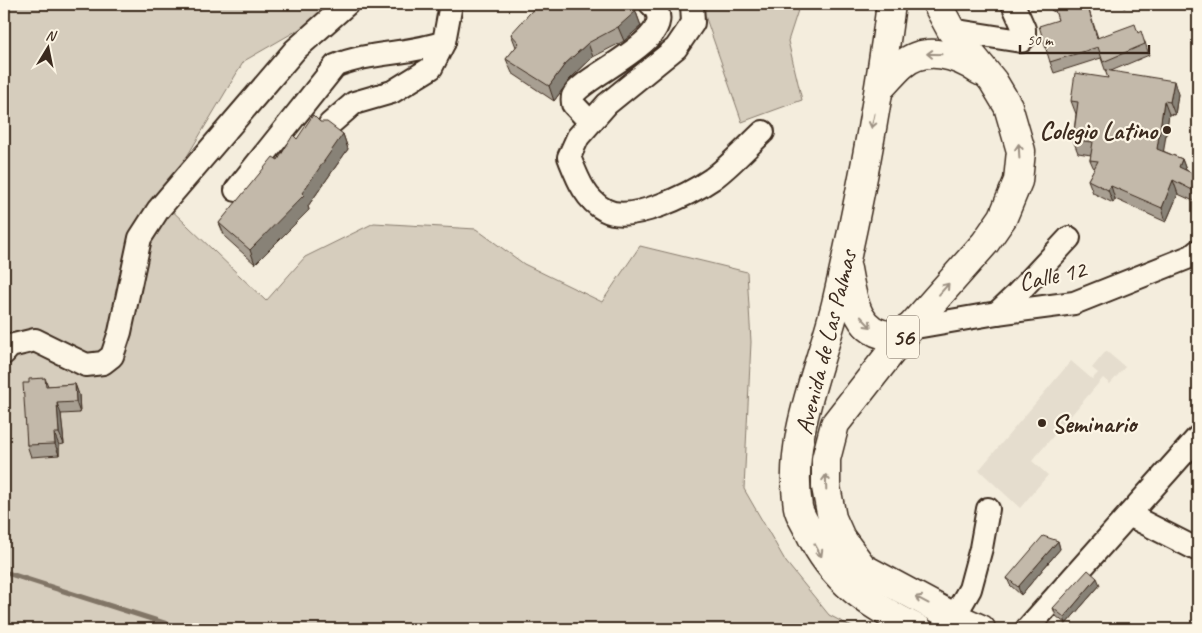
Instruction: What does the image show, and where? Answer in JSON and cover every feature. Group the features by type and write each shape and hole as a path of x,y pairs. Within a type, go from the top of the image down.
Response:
{"main road":[{"name":"Avenida de Las Palmas","path":"890,4 880,88 846,260 801,430 797,471 798,508 819,553 836,575 863,597 918,629"},
{"name":"Avenida de Las Palmas","path":"936,4 952,30 993,80 1008,106 1021,151 1018,181 1011,200 985,242 910,328 835,424 826,459 826,487 832,518 841,538 863,568 954,617 981,629"},
{"path":"880,88 903,64 922,54 946,55 969,63 993,80"},
{"path":"846,260 854,305 863,321 875,331 892,335 910,328"}],"street":[{"path":"4,353 10,346 35,340 86,365 103,362 112,356 120,332 140,238 158,210 295,50 347,4"},
{"path":"330,124 354,103 392,92 431,68 444,42 451,4"},
{"path":"584,130 573,104 573,96 585,83 618,63 647,40 655,29 658,18 655,7 651,4"},
{"path":"692,4 693,23 676,48 607,104 584,130 570,157 579,182 589,196 606,211 622,213 647,210 665,204 713,178 763,132"},
{"path":"952,30 1021,41 1024,38 1024,28 1013,4"},
{"path":"236,190 334,66 350,59 426,49 444,42"},
{"path":"997,313 1016,296 1069,238"},
{"name":"Calle 12","path":"910,328 997,313 1074,303 1141,278 1192,256 1198,251"},
{"path":"1027,629 1198,437"},
{"path":"954,617 970,589 981,548 988,509"},
{"path":"1129,515 1198,550"}],"shaded area":[{"path":"4,4 343,4 244,61 161,200 266,301 305,257 374,223 476,229 524,264 602,302 640,246 747,272 751,342 744,489 786,562 829,615 856,629 4,629"},
{"path":"701,4 800,4 788,41 802,100 742,122"},
{"name":"Seminario","path":"1106,351 1125,367 1110,384 1103,378 1032,461 1048,475 1020,508 979,470 1071,361 1092,379 1098,373 1092,368"}],"building":[{"path":"538,4 633,4 636,11 618,27 588,43 565,64 549,86 506,59 519,43 511,34"},
{"path":"1053,4 1087,4 1097,38 1135,24 1138,33 1141,31 1145,44 1103,62 1098,47 1050,62 1039,26 1058,20"},
{"path":"1105,70 1174,81 1170,102 1164,101 1157,149 1182,159 1179,167 1198,176 1198,193 1173,180 1162,208 1111,186 1108,190 1088,180 1098,161 1090,160 1093,142 1073,140 1078,102 1071,101 1075,73 1108,78"},
{"path":"313,115 320,122 327,122 343,134 302,193 304,195 250,250 219,223 273,157 278,160 293,135 297,139"},
{"path":"45,378 46,386 75,384 76,402 57,403 59,433 54,433 55,444 27,445 23,383 29,383 29,379"},
{"path":"1043,536 1058,541 1018,587 1007,578"},
{"path":"1088,570 1097,578 1064,617 1053,608"}],"waterway":[{"path":"4,572 183,629"}],"place":[{"name":"Colegio Latino","path":"1167,130"},
{"name":"Seminario","path":"1042,423"}]}
